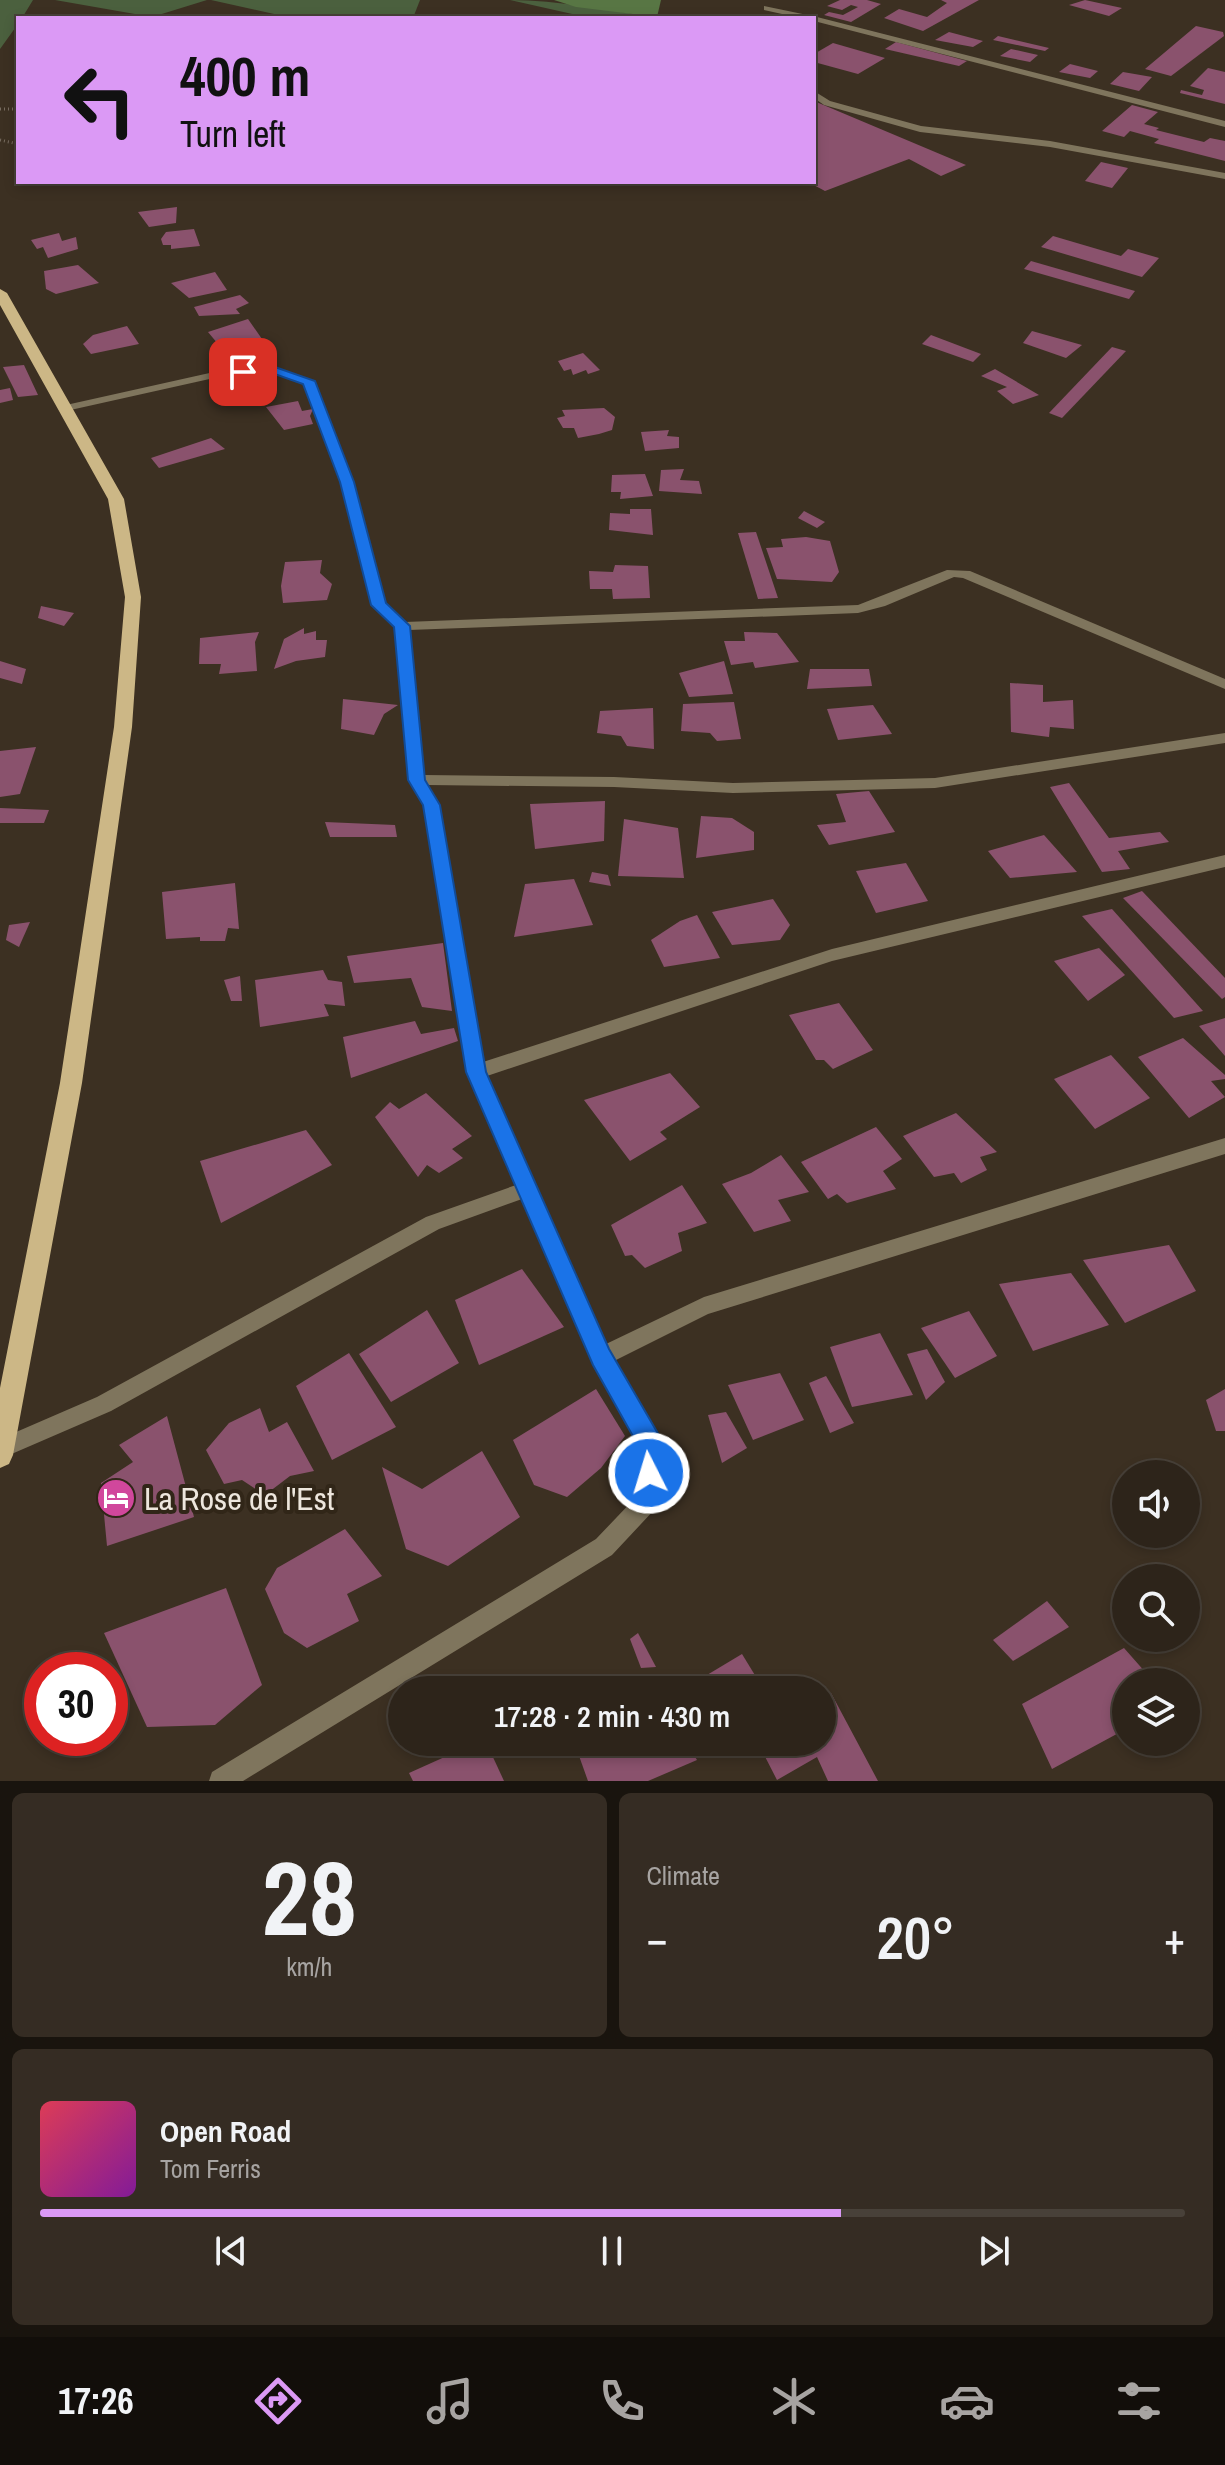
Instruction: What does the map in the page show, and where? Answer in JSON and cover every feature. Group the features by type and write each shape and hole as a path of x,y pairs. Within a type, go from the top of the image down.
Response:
{"main road":[{"path":"0,293 116,499 133,597 123,727 71,1083 0,1452"}],"street":[{"path":"766,4 805,16"},
{"path":"816,19 1225,124"},
{"path":"816,95 827,103 920,129 1050,144 1225,176"},
{"path":"66,408 214,375 272,370 309,381 347,482 379,605 402,626 417,780 432,805 476,1072 601,1357 651,1445 647,1501 604,1547 221,1781"},
{"path":"402,626 858,609 952,573 965,574 1225,684"},
{"path":"417,780 614,782 733,788 935,783 1225,738"},
{"path":"476,1072 832,955 1225,861"},
{"path":"601,1357 704,1306 1225,1146"},
{"path":"0,1452 104,1404 433,1223 527,1189"}],"green space":[{"path":"0,0 33,0 23,16 16,16 16,27 0,49"},
{"path":"55,0 207,0 146,16"},
{"path":"211,0 420,0 414,16 283,16"},
{"path":"510,0 650,16 581,16"},
{"path":"554,0 661,0 657,16 576,7"}],"building":[{"path":"840,0 867,0 881,4 851,22 824,15 829,12 843,15 858,7 851,5 842,10 827,6"},
{"path":"941,0 979,0 923,31 884,18 899,9 927,17 947,3"},
{"path":"1085,0 1122,8 1109,16 1069,5"},
{"path":"1196,26 1223,32 1224,36 1171,76 1145,69"},
{"path":"949,32 983,41 973,47 935,40"},
{"path":"998,36 1049,48 1045,51 993,40"},
{"path":"896,42 967,61 959,66 885,49"},
{"path":"833,43 885,58 858,74 816,63 816,53"},
{"path":"1011,49 1038,55 1030,62 1000,56"},
{"path":"1070,64 1098,71 1090,78 1059,72"},
{"path":"1208,68 1225,72 1225,104 1180,93 1181,90 1202,95 1204,90 1190,86"},
{"path":"1123,72 1152,77 1139,91 1110,84"},
{"path":"816,102 966,165 941,176 909,159 825,191 812,184 816,184"},
{"path":"1132,105 1158,112 1144,124 1159,128 1156,130 1204,142 1210,138 1225,141 1225,161 1154,143 1159,139 1130,131 1124,137 1102,131"},
{"path":"1101,162 1128,168 1112,188 1085,181"},
{"path":"177,207 176,223 149,227 138,212"},
{"path":"194,229 200,246 171,249 171,245 163,245 161,239 166,232"},
{"path":"59,233 62,241 76,237 78,249 48,258 43,247 37,249 31,240"},
{"path":"1053,236 1121,256 1128,249 1159,258 1142,277 1041,247"},
{"path":"1031,261 1135,291 1129,299 1024,269"},
{"path":"78,265 99,283 56,294 46,289 44,271"},
{"path":"215,272 227,290 189,298 171,283"},
{"path":"240,295 249,303 236,309 240,314 199,316 194,307"},
{"path":"248,319 262,339 233,348 230,344 218,344 208,332"},
{"path":"127,326 139,344 91,354 83,344 93,335"},
{"path":"1032,331 1082,345 1066,358 1023,343"},
{"path":"931,335 981,354 973,362 922,344"},
{"path":"1112,347 1126,351 1062,418 1049,413"},
{"path":"583,353 600,370 588,374 586,370 573,375 571,369 564,371 558,361"},
{"path":"24,365 38,395 18,397 3,367"},
{"path":"995,369 1039,395 1013,404 997,391 1007,387 981,376"},
{"path":"10,388 13,400 0,403 0,390"},
{"path":"298,401 302,411 313,409 310,416 313,424 284,430 266,407"},
{"path":"604,408 615,417 612,430 599,434 578,438 574,428 563,428 557,418 565,416 562,410"},
{"path":"669,430 667,436 679,437 679,448 645,451 641,432"},
{"path":"211,438 225,449 159,468 151,458"},
{"path":"684,469 680,480 699,481 702,494 659,491 661,470"},
{"path":"645,474 653,496 620,499 621,492 611,492 612,475"},
{"path":"630,509 651,509 653,535 609,530 610,513 630,514"},
{"path":"804,511 825,522 817,528 798,518"},
{"path":"756,532 778,598 758,599 738,533"},
{"path":"806,537 830,541 839,572 832,582 777,579 766,548 783,547 781,539"},
{"path":"322,560 320,573 332,584 327,600 283,603 281,586 285,562"},
{"path":"615,565 648,566 650,598 613,599 612,589 590,589 589,571 613,572"},
{"path":"41,606 74,613 64,626 38,618"},
{"path":"304,628 304,634 316,631 316,640 327,640 325,657 296,661 274,669 284,639"},
{"path":"259,632 255,642 257,671 219,674 221,664 199,664 200,638"},
{"path":"744,632 777,633 799,662 755,668 753,662 731,665 724,641 745,641"},
{"path":"0,661 26,669 22,684 0,678"},
{"path":"724,661 733,694 689,697 679,673"},
{"path":"810,669 869,669 872,686 807,689"},
{"path":"1010,683 1043,685 1043,702 1073,700 1074,729 1050,727 1049,737 1011,732"},
{"path":"343,699 398,705 384,714 374,735 341,729"},
{"path":"734,702 741,739 717,741 710,733 681,731 683,704"},
{"path":"873,705 892,734 838,740 827,709"},
{"path":"653,708 654,749 627,746 621,736 597,733 600,711"},
{"path":"36,747 20,794 0,797 0,751"},
{"path":"1069,783 1109,838 1160,832 1169,842 1118,851 1130,869 1102,872 1050,787"},
{"path":"869,791 895,832 829,845 817,825 846,822 836,794"},
{"path":"605,801 604,841 535,849 530,804"},
{"path":"0,808 49,810 44,823 0,823"},
{"path":"701,816 732,818 754,832 754,850 696,858"},
{"path":"624,819 678,828 684,878 618,876"},
{"path":"325,822 395,825 397,837 330,837"},
{"path":"1044,835 1077,872 1010,878 988,851"},
{"path":"906,863 928,901 876,913 856,871"},
{"path":"592,872 608,875 611,886 589,882"},
{"path":"574,879 593,925 514,937 525,884"},
{"path":"235,883 239,929 228,928 225,941 200,941 200,937 166,939 162,892"},
{"path":"1142,891 1225,978 1225,997 1222,999 1123,898"},
{"path":"773,899 790,925 780,940 732,945 712,912"},
{"path":"1112,909 1203,1011 1174,1018 1082,916"},
{"path":"697,915 720,958 664,967 651,940 680,921"},
{"path":"30,922 19,947 6,940 9,925"},
{"path":"443,943 452,1011 422,1007 411,978 354,983 347,956"},
{"path":"1099,948 1125,975 1088,1001 1054,961"},
{"path":"323,970 328,980 342,982 345,1006 324,1004 329,1016 260,1027 255,980"},
{"path":"240,976 242,1001 231,1001 224,980"},
{"path":"839,1003 873,1050 833,1069 824,1060 816,1060 789,1015"},
{"path":"1225,1018 1225,1056 1199,1026"},
{"path":"415,1021 421,1034 454,1028 458,1041 351,1078 343,1037"},
{"path":"1183,1038 1225,1075 1225,1079 1211,1081 1225,1097 1189,1118 1138,1057"},
{"path":"1111,1055 1150,1098 1095,1129 1054,1079"},
{"path":"670,1073 700,1107 660,1132 667,1139 630,1161 584,1100"},
{"path":"426,1093 472,1136 452,1149 463,1158 439,1173 427,1165 418,1177 375,1117 390,1102 399,1109"},
{"path":"956,1113 997,1152 980,1157 987,1170 961,1183 954,1173 934,1177 903,1136"},
{"path":"876,1127 902,1159 883,1171 896,1189 847,1203 837,1194 828,1199 801,1162"},
{"path":"306,1130 332,1165 221,1223 200,1161"},
{"path":"781,1155 809,1192 778,1200 791,1221 754,1232 722,1184 751,1173"},
{"path":"682,1185 707,1223 678,1233 682,1251 645,1268 632,1255 625,1256 611,1225"},
{"path":"1169,1245 1196,1291 1125,1323 1083,1260"},
{"path":"522,1269 564,1327 479,1365 455,1300"},
{"path":"1071,1273 1109,1325 1033,1351 999,1284"},
{"path":"427,1310 459,1363 391,1402 359,1354"},
{"path":"969,1311 997,1356 955,1378 921,1328"},
{"path":"880,1333 913,1395 852,1407 830,1347"},
{"path":"927,1349 945,1382 926,1400 907,1354"},
{"path":"349,1353 396,1427 332,1460 296,1386"},
{"path":"780,1373 804,1420 753,1440 728,1385"},
{"path":"826,1376 854,1423 830,1433 809,1383"},
{"path":"596,1389 625,1436 601,1468 567,1497 534,1485 513,1440"},
{"path":"1225,1389 1225,1431 1216,1431 1206,1400"},
{"path":"260,1408 269,1432 287,1422 314,1471 290,1476 265,1495 242,1480 224,1484 206,1450 229,1423"},
{"path":"726,1412 747,1448 722,1463 708,1415"},
{"path":"167,1416 194,1517 107,1546 101,1483 133,1462 119,1445"},
{"path":"482,1451 520,1517 448,1566 406,1549 382,1467 422,1489"},
{"path":"345,1529 382,1576 347,1594 359,1621 307,1648 284,1633 265,1589 277,1568"},
{"path":"226,1588 262,1685 215,1725 147,1727 128,1685 128,1652 113,1652 104,1633"},
{"path":"1047,1601 1069,1627 1013,1661 993,1640"},
{"path":"638,1633 656,1667 641,1668 630,1639"},
{"path":"1117,1652 1128,1652 1142,1668 1112,1668 1112,1737 1052,1769 1022,1704"},
{"path":"742,1654 755,1676 705,1676"},
{"path":"836,1702 878,1781 828,1781 817,1757 777,1780 765,1756 836,1756"},
{"path":"447,1756 492,1756 504,1781 413,1781 409,1773"},
{"path":"579,1756 695,1756 697,1760 648,1781 588,1781"}],"place":[{"name":"La Rose de l'Est","path":"116,1498"}],"route":[{"path":"243,372 272,370 309,381 347,482 379,605 402,626 417,780 432,805 476,1072 601,1357 651,1445 649,1473"}]}
